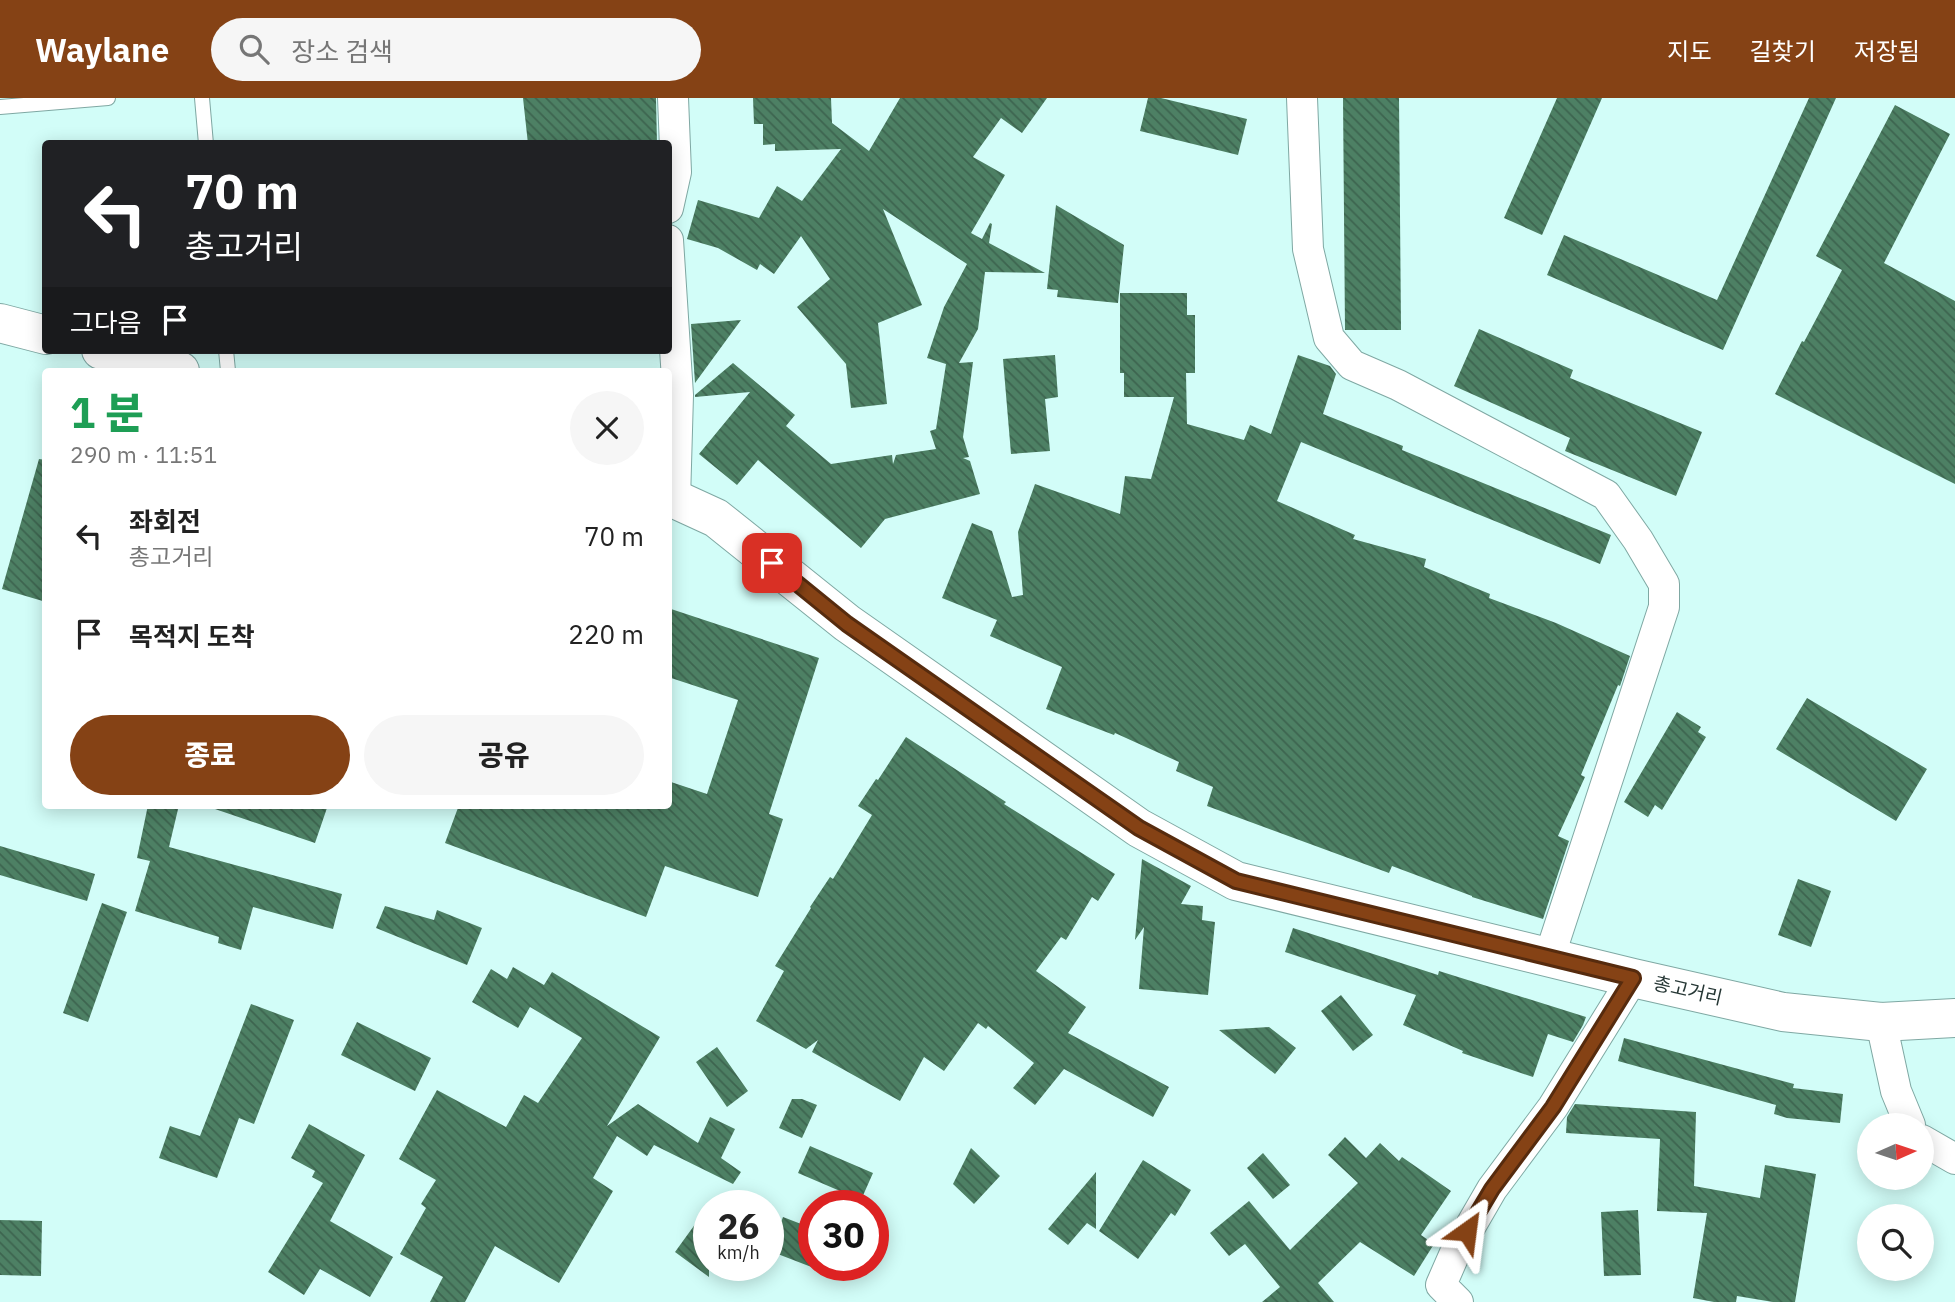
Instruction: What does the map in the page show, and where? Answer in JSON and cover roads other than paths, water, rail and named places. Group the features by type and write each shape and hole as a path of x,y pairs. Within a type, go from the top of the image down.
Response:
{"street":[{"path":"672,190 676,172 673,98"},
{"path":"1302,98 1308,249 1329,338 1352,365 1398,385 1606,495 1638,540 1664,584 1664,607 1549,958"},
{"path":"672,302 678,395 672,498"},
{"path":"0,323 42,334"},
{"path":"116,354 169,368"},
{"name":"총고거리","path":"672,498 716,518 847,624 1139,828 1236,881 1783,1012 1881,1022 1955,1018"},
{"path":"1458,1302 1441,1285 1455,1253 1492,1189 1553,1107 1633,978"},
{"path":"1881,1022 1896,1091 1905,1113"},
{"path":"1934,1147 1955,1159"}],"lane":[{"path":"0,107 108,98"},
{"path":"202,98 206,140"}]}
